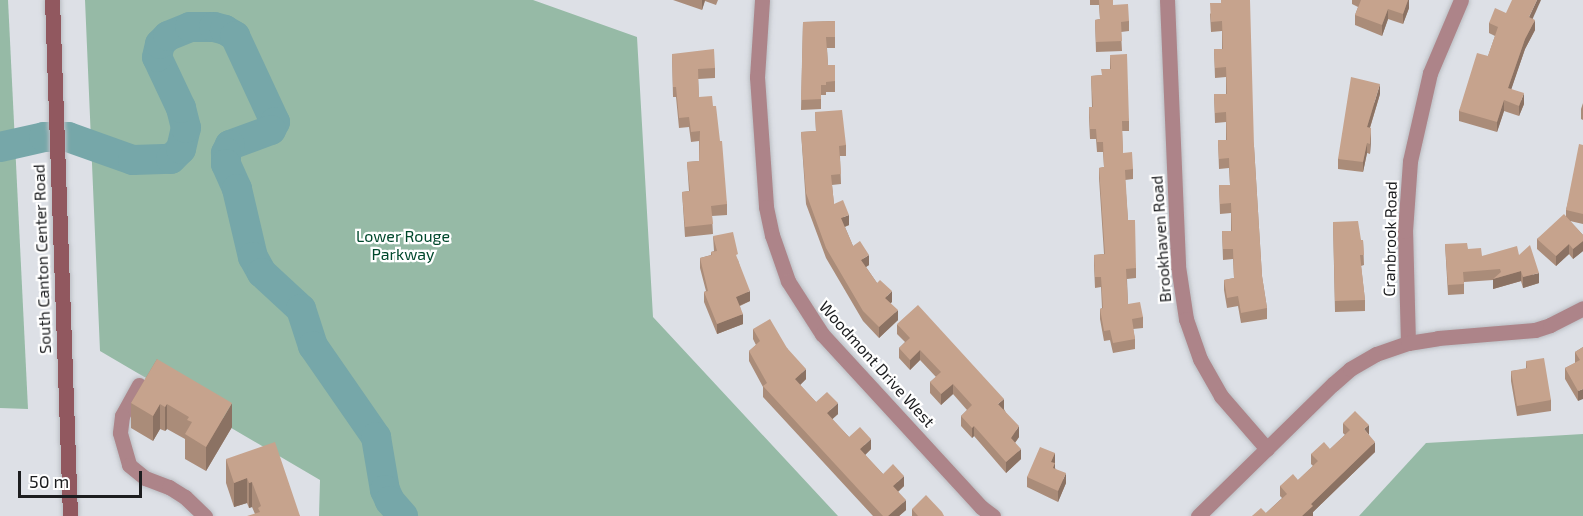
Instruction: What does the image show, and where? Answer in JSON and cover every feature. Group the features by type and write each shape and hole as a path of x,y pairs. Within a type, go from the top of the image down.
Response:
{"main road":[{"name":"South Canton Center Road","path":"52,0 70,516"}],"street":[{"name":"Woodmont Drive West","path":"762,0 757,76 766,207 772,235 788,281 822,334 981,507 993,516"},
{"name":"Brookhaven Road","path":"1167,0 1178,266 1186,319 1200,359 1215,387 1233,413 1268,449"},
{"name":"Cranbrook Road","path":"1408,343 1405,231 1410,161 1430,73 1461,0"},
{"path":"1198,516 1350,369 1376,354 1408,343 1535,330 1550,326 1583,308"},
{"path":"139,385 122,416 120,433 129,465 145,478 169,487 185,497 205,516"}],"green space":[{"path":"0,0 8,0 28,409 0,408"},
{"name":"Lower Rouge Parkway","path":"85,0 533,0 637,37 653,317 838,516 319,516 320,480 100,351"},
{"path":"1583,434 1583,516 1359,516 1426,443"}],"building":[{"path":"1099,0 1113,0 1113,5 1128,4 1129,21 1121,22 1122,41 1096,42 1095,20 1100,19"},
{"path":"1221,0 1250,0 1254,146 1262,276 1267,308 1241,313 1238,296 1227,298 1224,280 1234,278 1233,249 1223,249 1222,231 1232,231 1231,203 1220,204 1219,185 1230,185 1229,158 1219,159 1218,140 1227,140 1226,112 1215,113 1214,94 1227,94 1226,67 1215,68 1214,49 1223,49 1222,21 1211,22 1210,3 1221,3"},
{"path":"1361,0 1408,0 1403,14 1388,9 1382,25 1355,15"},
{"path":"1512,0 1537,0 1529,17 1535,20 1525,39 1508,88 1524,93 1519,106 1504,100 1497,122 1459,111 1477,53 1488,56 1498,27 1489,23 1495,8 1506,13"},
{"path":"835,21 835,37 826,37 828,65 835,65 835,81 821,85 821,99 801,100 803,22"},
{"path":"714,49 715,68 698,69 699,97 712,96 713,106 716,106 720,141 722,141 727,204 711,206 713,224 685,227 682,192 690,191 687,162 699,161 700,131 691,132 689,117 679,118 676,87 673,87 672,54"},
{"path":"1127,54 1129,121 1122,121 1123,153 1132,152 1133,169 1125,170 1128,220 1135,220 1136,268 1126,269 1128,304 1140,302 1143,317 1132,319 1135,339 1113,343 1110,330 1104,331 1100,309 1103,308 1101,277 1095,277 1094,255 1105,254 1099,168 1104,167 1103,142 1097,142 1096,129 1090,129 1089,107 1093,107 1091,76 1102,75 1101,69 1111,69 1110,55"},
{"path":"1351,77 1380,84 1367,127 1371,128 1370,144 1367,143 1363,162 1338,159"},
{"path":"842,110 846,145 839,146 841,174 831,175 834,204 843,200 849,215 841,218 853,246 860,241 869,255 861,260 877,283 880,280 892,291 885,298 898,310 879,327 863,311 826,248 806,193 801,132 816,131 815,112"},
{"path":"1579,144 1583,145 1583,214 1566,210"},
{"path":"1564,214 1583,235 1583,241 1573,249 1569,244 1556,256 1537,239"},
{"path":"1358,221 1361,240 1363,240 1364,255 1360,255 1365,300 1335,301 1333,222"},
{"path":"733,232 738,254 736,255 750,291 736,297 743,314 717,324 704,292 708,291 700,258 717,251 713,236"},
{"path":"1467,243 1468,249 1481,248 1482,256 1517,246 1519,255 1530,245 1539,273 1523,277 1521,271 1493,279 1501,272 1500,269 1463,272 1464,284 1448,285 1445,244"},
{"path":"918,305 1004,399 998,404 1019,426 1011,438 1021,449 1006,462 974,426 972,428 961,416 972,405 953,384 941,394 930,382 941,372 920,350 910,360 899,348 910,338 897,324"},
{"path":"770,319 787,348 806,369 795,379 816,402 827,392 838,403 827,413 849,437 860,427 871,439 860,449 883,474 893,464 904,476 893,486 906,500 888,516 883,516 763,386 767,383 749,351 760,341 753,329"},
{"path":"1583,347 1583,389 1578,391 1565,368 1580,360 1575,352"},
{"path":"1544,358 1551,400 1517,406 1511,371 1527,368 1526,361"},
{"path":"157,359 232,403 206,447 185,434 192,422 187,420 189,417 167,404 165,407 160,404 153,416 131,403"},
{"path":"1355,411 1369,425 1364,429 1375,442 1311,504 1313,506 1302,516 1252,516 1261,508 1266,513 1287,494 1280,486 1293,474 1298,480 1318,461 1311,454 1324,442 1330,449 1350,430 1343,423"},
{"path":"275,442 300,516 247,516 260,512 258,508 261,506 252,482 249,483 247,478 234,483 226,459"},
{"path":"1040,447 1055,453 1051,462 1055,463 1053,468 1066,473 1058,491 1027,477"},
{"path":"926,495 944,516 918,516 912,509"}],"waterway":[{"path":"0,147 44,137 68,137 133,160 171,159 181,149 186,128 181,108 157,57 160,44 168,36 190,27 214,27 235,36 275,122 271,130 230,145 226,153 226,164 237,189 253,257 262,273 301,309 313,346 376,437 385,490 390,501 403,516"}]}
